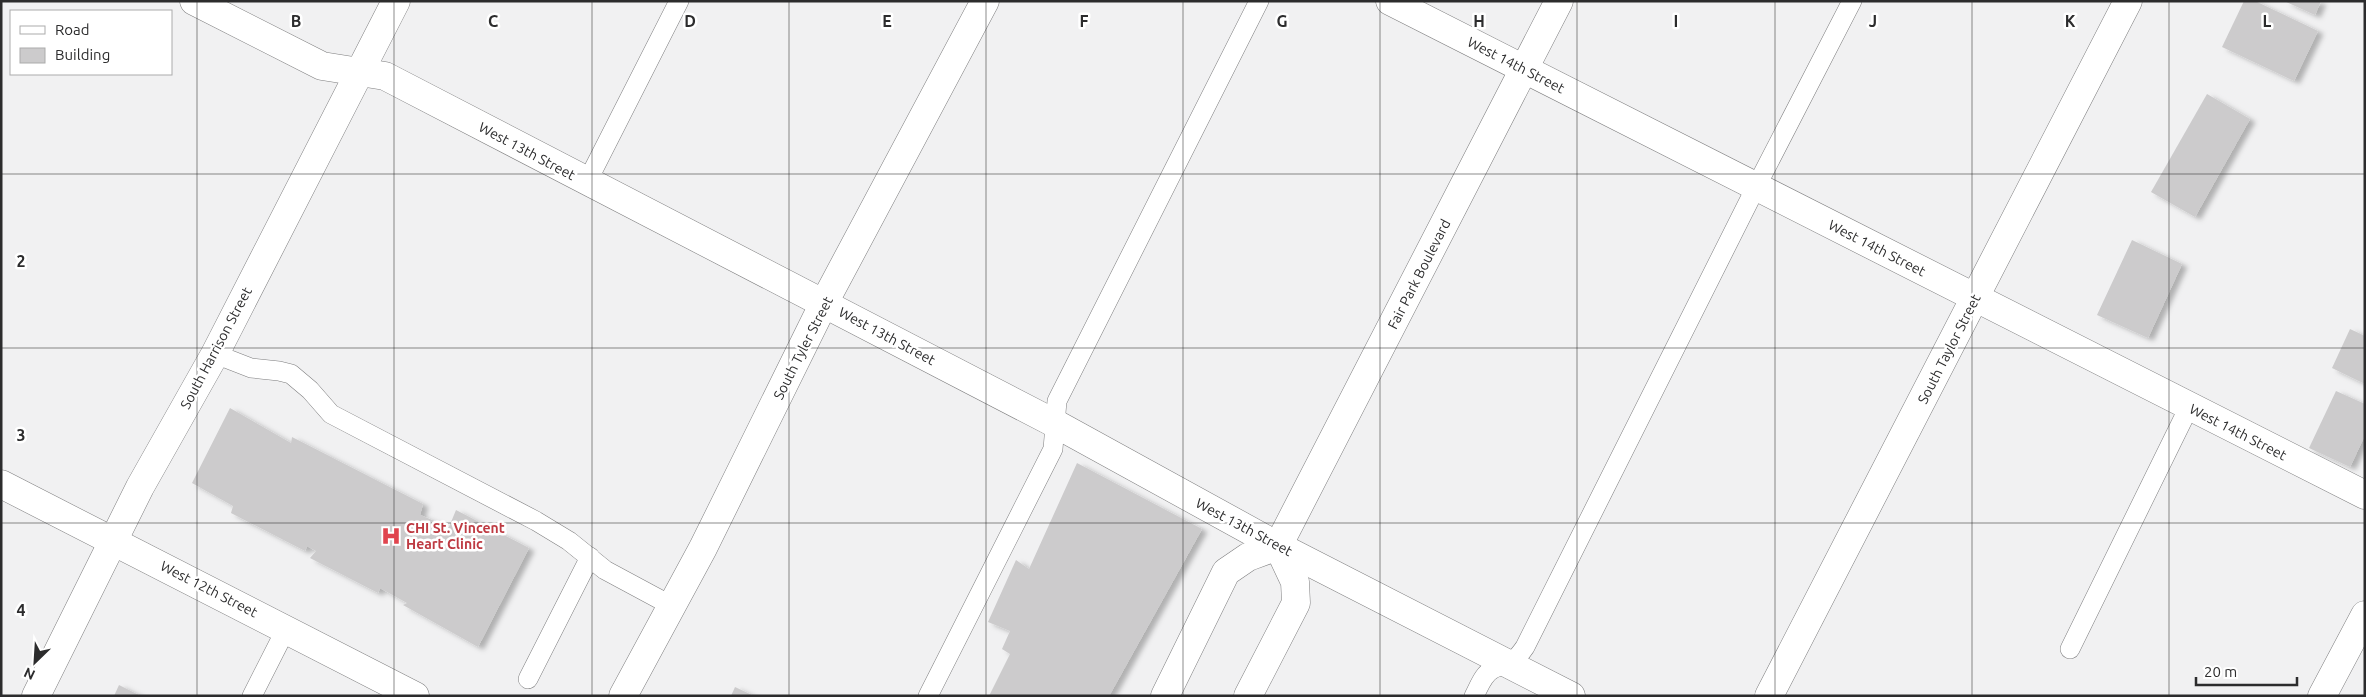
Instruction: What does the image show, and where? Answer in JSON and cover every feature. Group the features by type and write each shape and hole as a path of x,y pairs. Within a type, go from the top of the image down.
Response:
{"street":[{"name":"West 13th Street","path":"194,1 322,66 385,76 1056,424 1278,546 1571,696"},
{"name":"South Harrison Street","path":"36,696 113,540 215,354 396,1"},
{"name":"South Tyler Street","path":"623,696 703,548 824,303 985,1"},
{"name":"West 14th Street","path":"1390,1 2365,495"},
{"name":"Fair Park Boulevard","path":"1278,546 1559,1"},
{"name":"South Taylor Street","path":"1769,696 2128,1"},
{"name":"West 12th Street","path":"1,484 415,696"},
{"path":"1165,696 1226,572 1248,557 1278,546 1295,582 1296,603 1248,696"},
{"path":"2322,696 2365,615"}],"lane":[{"path":"587,182 679,1"},
{"path":"928,696 1053,450 1057,400 1259,1"},
{"path":"1474,696 1482,681 1491,670 1508,664 1518,657 1525,647 1756,187 1852,1"},
{"path":"215,354 251,368 279,370 291,374 310,390 331,414 536,521 569,541 605,570 672,606"},
{"path":"2070,649 2189,407"},
{"path":"528,679 590,558"},
{"path":"252,696 286,629"}],"building":[{"path":"2244,1 2255,1 2318,31 2294,81 2222,47"},
{"path":"2284,1 2321,1 2315,15"},
{"path":"2207,94 2250,119 2195,217 2151,192"},
{"path":"2132,240 2182,264 2148,338 2097,315"},
{"path":"2350,329 2365,336 2365,384 2332,368"},
{"path":"2336,391 2365,404 2365,435 2350,467 2309,448"},
{"name":"CHI St. Vincent Heart Clinic","path":"230,408 291,443 292,437 423,504 420,515 449,527 456,510 529,548 478,647 403,605 407,603 380,588 378,593 310,558 316,551 307,546 305,551 231,513 233,506 192,483"},
{"path":"1077,463 1202,529 1109,696 989,696 1010,654 1002,649 1010,631 988,622 1016,560 1029,569"},
{"path":"119,685 141,696 114,696"},
{"path":"735,687 754,696 731,696"}],"place":[{"name":"CHI St. Vincent Heart Clinic","path":"391,536"}]}
